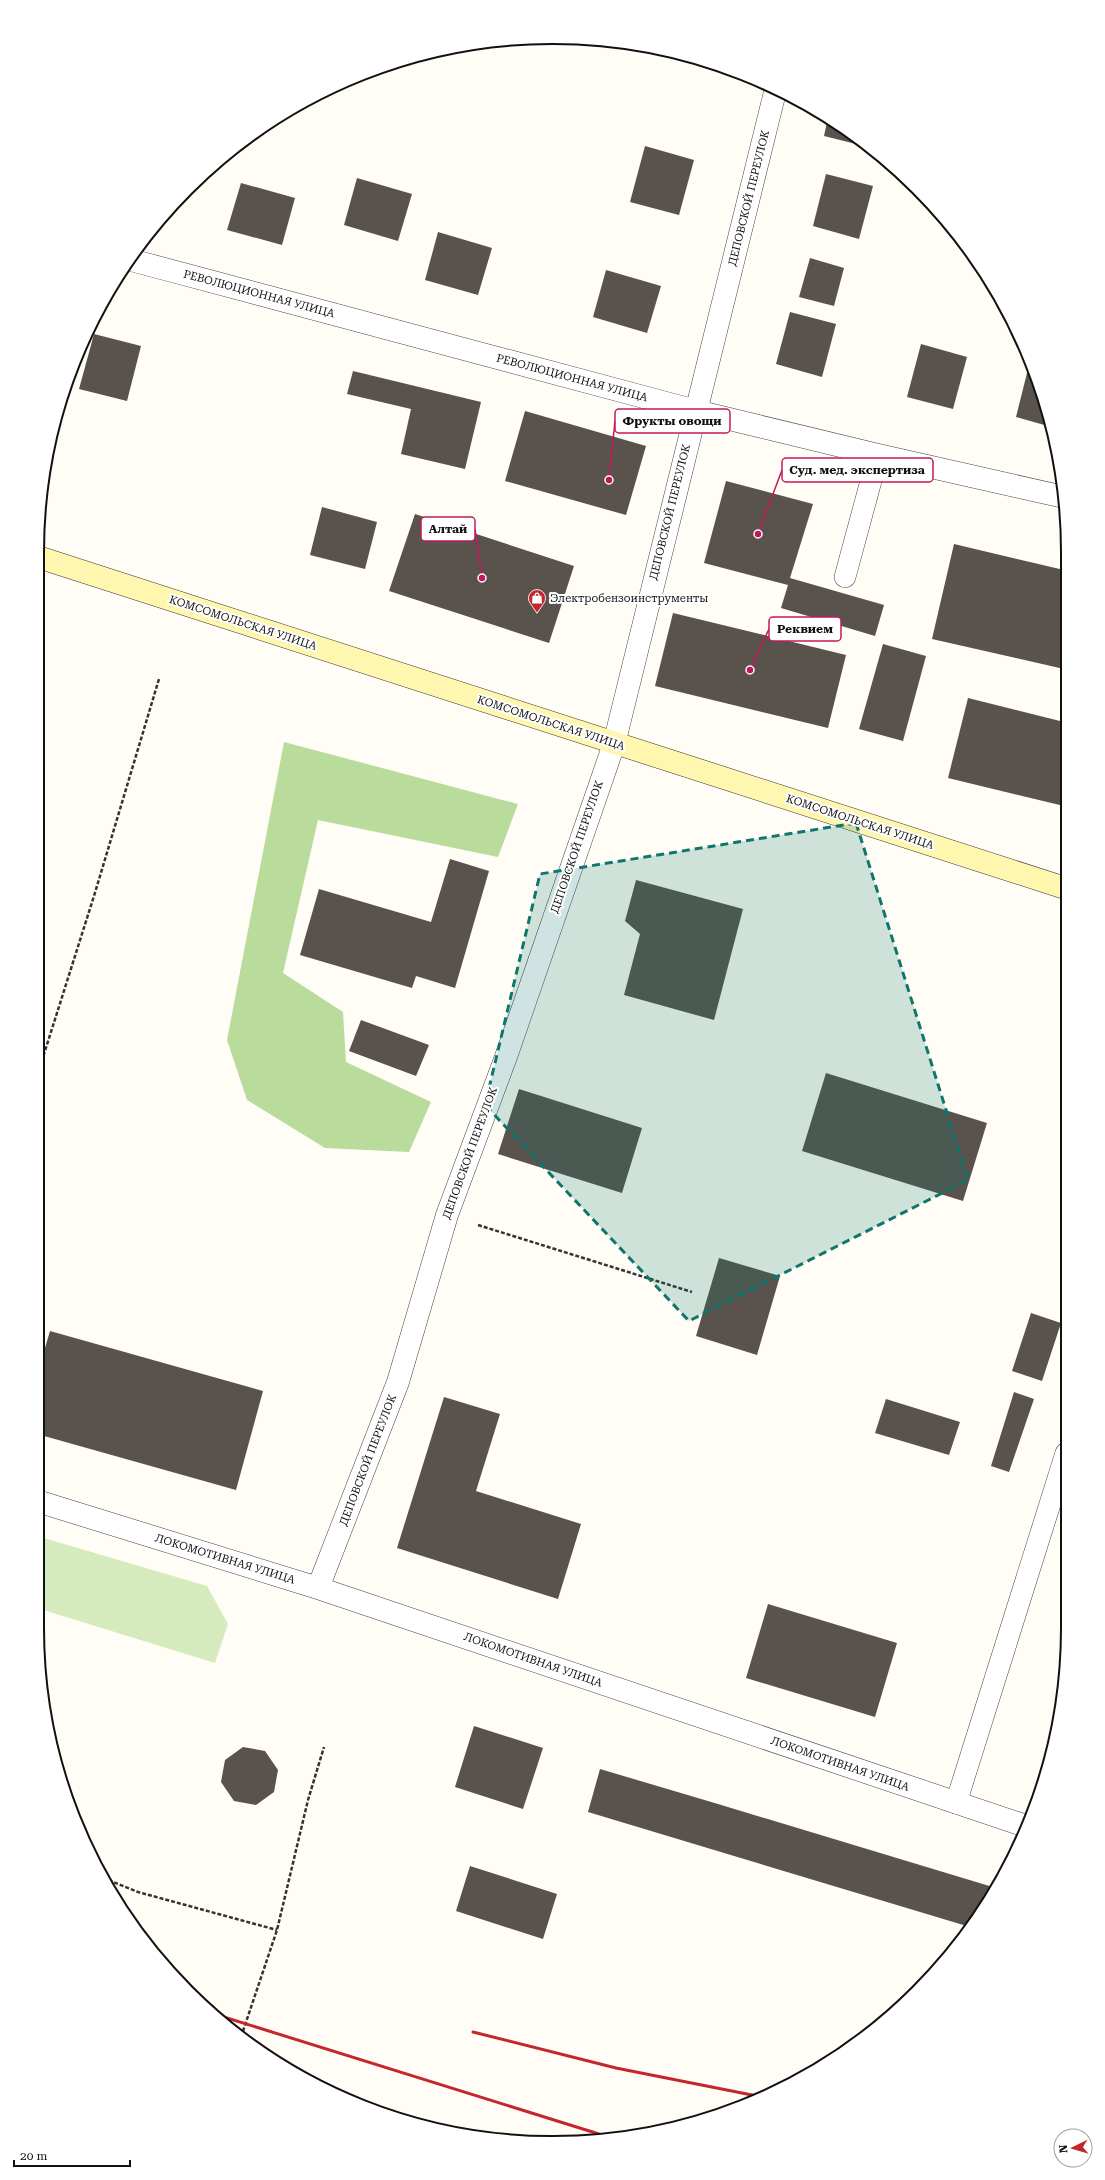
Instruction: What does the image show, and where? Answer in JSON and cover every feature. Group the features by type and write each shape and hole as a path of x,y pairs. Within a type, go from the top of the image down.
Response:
{"main road":[{"name":"КОМСОМОЛЬСКАЯ УЛИЦА","path":"44,559 614,744 1061,887"}],"street":[{"name":"ДЕПОВСКОЙ ПЕРЕУЛОК","path":"318,1588 398,1382 447,1215 507,1054 614,744 774,95"},
{"name":"РЕВОЛЮЦИОННАЯ УЛИЦА","path":"136,262 696,411 878,455 1058,496"},
{"name":"ЛОКОМОТИВНАЯ УЛИЦА","path":"44,1503 318,1588 1021,1824"}],"lane":[{"path":"845,577 878,455"},
{"path":"956,1803 1061,1469"}],"path":[{"path":"44,1054 94,896 159,679"},
{"path":"447,1215 692,1292"},
{"path":"243,2031 277,1930 308,1800 324,1747"},
{"path":"112,1881 138,1892 277,1930"}],"highlighted area":[{"path":"856,823 968,1180 689,1321 485,1105 540,874"}],"green space":[{"path":"284,742 518,804 498,857 318,820 283,973 343,1012 346,1062 431,1102 409,1152 325,1148 247,1100 227,1040"},
{"path":"44,1538 207,1586 228,1624 215,1663 44,1610"}],"building":[{"path":"826,125 854,144 824,136"},
{"path":"645,146 694,160 679,215 630,202"},
{"path":"826,174 873,186 859,239 813,226"},
{"path":"357,178 412,194 398,241 344,225"},
{"path":"241,183 295,198 282,245 227,230"},
{"path":"438,232 492,248 478,295 425,280"},
{"path":"810,258 844,268 834,306 799,297"},
{"path":"606,270 661,286 647,333 593,317"},
{"path":"790,312 836,324 822,377 776,364"},
{"path":"94,334 141,346 127,401 79,389"},
{"path":"921,344 967,357 953,409 907,397"},
{"path":"353,371 481,402 465,469 401,454 411,409 347,394"},
{"path":"1027,372 1045,425 1016,417"},
{"path":"525,411 646,446 626,515 505,481"},
{"path":"726,481 813,504 790,578 884,605 875,636 781,608 788,585 704,563"},
{"path":"322,507 377,522 365,569 310,555"},
{"path":"415,514 574,566 549,643 389,591"},
{"path":"954,544 1061,569 1061,668 932,639"},
{"path":"673,613 846,655 828,728 655,686"},
{"path":"883,644 926,656 903,741 859,729"},
{"path":"968,698 1061,721 1061,805 948,778"},
{"path":"450,859 489,871 455,988 416,976 412,988 300,955 319,889 431,922"},
{"path":"636,880 743,909 714,1020 624,995 640,934 625,921"},
{"path":"361,1020 429,1045 416,1076 349,1051"},
{"path":"826,1073 987,1123 963,1201 802,1151"},
{"path":"519,1089 642,1128 622,1193 498,1154"},
{"path":"719,1258 780,1276 757,1355 696,1336"},
{"path":"1031,1313 1061,1323 1042,1381 1012,1371"},
{"path":"50,1331 263,1391 236,1490 44,1436 44,1351"},
{"path":"1014,1392 1034,1399 1009,1472 991,1466"},
{"path":"444,1397 500,1414 476,1491 581,1524 558,1599 397,1548"},
{"path":"886,1399 960,1422 949,1455 875,1433"},
{"path":"768,1604 897,1643 875,1717 746,1678"},
{"path":"474,1726 543,1748 523,1809 455,1787"},
{"path":"243,1747 265,1751 278,1770 274,1792 256,1805 234,1801 221,1782 225,1760"},
{"path":"600,1769 990,1886 964,1925 588,1812"},
{"path":"470,1866 557,1894 543,1939 456,1911"}],"railway":[{"path":"227,2018 599,2134"},
{"path":"473,2032 616,2068 752,2095"}],"place":[{"name":"Фрукты овощи","path":"609,480"},
{"name":"Суд. мед. экспертиза","path":"758,534"},
{"name":"Алтай","path":"482,578"},
{"name":"Электробензоинструменты","path":"537,613"},
{"name":"Реквием","path":"750,670"}]}
